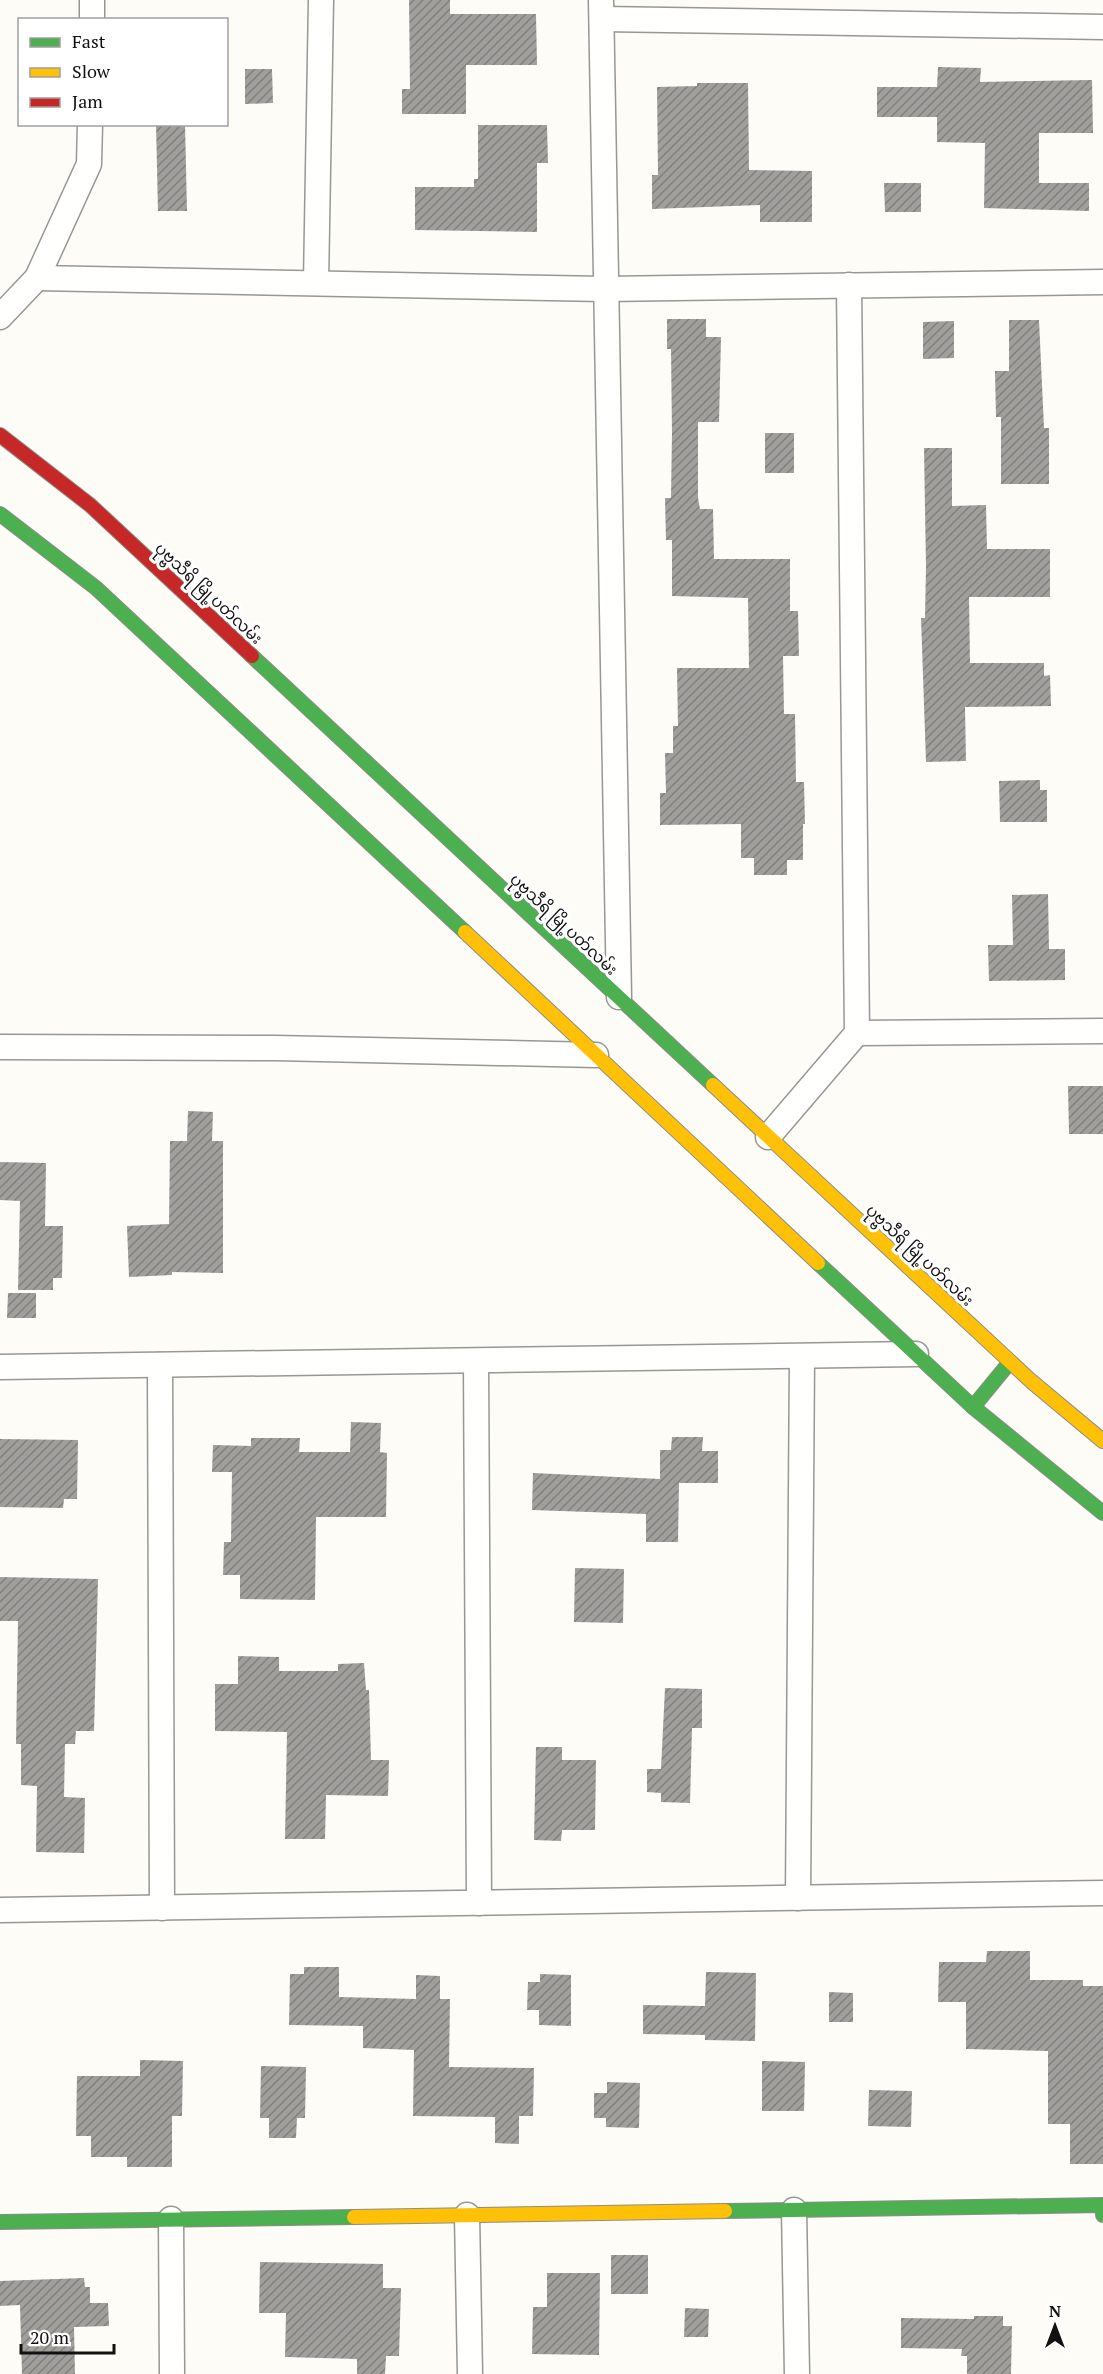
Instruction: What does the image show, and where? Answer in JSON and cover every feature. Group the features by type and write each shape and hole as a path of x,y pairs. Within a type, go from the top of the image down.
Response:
{"main road":[{"name":"ပုဗ္ဗသီရိ မြို့ပတ်လမ်း","path":"0,435 90,505 1010,1362 1103,1441"},
{"path":"0,514 96,588 973,1407 1103,1513"},
{"path":"973,1407 1010,1362"},
{"path":"0,2222 1103,2205 1103,2215"}],"street":[{"path":"92,0 92,18"},
{"path":"316,283 321,0"},
{"path":"619,998 604,289 601,9 1103,27"},
{"path":"0,317 37,278 89,164 90,126"},
{"path":"37,278 604,289 1103,282"},
{"path":"768,1137 857,1033 849,285"},
{"path":"857,1033 1103,1031"},
{"path":"0,1047 275,1048 596,1055"},
{"path":"0,1367 802,1358 916,1354"},
{"path":"798,1898 802,1358"},
{"path":"476,1362 479,1903"},
{"path":"160,1365 162,1908"},
{"path":"0,1910 1103,1893"},
{"path":"794,2210 797,2374"},
{"path":"467,2215 470,2374"},
{"path":"171,2219 172,2374"}],"building":[{"path":"409,0 450,0 450,14 536,14 537,65 466,65 466,114 402,114 402,89 410,89"},
{"path":"938,67 981,68 980,82 1092,80 1093,133 1039,133 1039,183 1089,183 1089,211 984,208 985,143 937,142 937,117 877,117 877,87 937,87"},
{"path":"245,69 272,69 273,103 245,104"},
{"path":"697,83 748,83 749,170 812,171 812,222 760,222 760,205 652,209 652,175 658,175 657,87 697,86"},
{"path":"478,125 547,125 548,163 537,163 537,232 415,230 415,187 474,187 474,179 478,179"},
{"path":"156,126 185,126 187,211 158,211"},
{"path":"884,183 921,183 921,212 885,212"},
{"path":"667,319 706,319 706,337 721,337 719,422 698,422 698,498 700,509 713,509 714,559 790,559 790,611 798,611 799,656 783,656 784,714 795,714 796,782 804,782 805,824 803,824 803,860 787,860 787,875 754,875 754,858 741,858 741,824 660,825 660,793 666,793 665,753 673,753 673,726 678,726 677,668 749,668 748,598 672,596 672,540 666,540 665,498 671,498 672,433 671,349 667,349"},
{"path":"1009,320 1039,320 1044,428 1049,428 1049,484 1001,484 1001,417 996,417 995,371 1009,371"},
{"path":"954,321 954,358 923,359 923,322"},
{"path":"765,433 794,433 794,473 765,473"},
{"path":"924,448 952,448 952,506 986,505 987,549 1050,549 1050,597 969,597 970,663 1044,663 1044,676 1050,675 1051,706 965,707 966,761 926,762 921,618 925,618 926,567"},
{"path":"1040,780 1040,790 1047,790 1047,822 1000,822 999,781"},
{"path":"1048,894 1049,949 1065,949 1065,980 989,981 988,945 1013,945 1012,895"},
{"path":"1068,1086 1103,1086 1103,1134 1069,1134"},
{"path":"188,1111 213,1112 212,1141 223,1141 223,1273 172,1272 172,1275 129,1277 127,1226 169,1224 170,1141 187,1141"},
{"path":"0,1162 46,1163 45,1226 63,1226 62,1278 53,1278 53,1290 18,1290 20,1201 0,1200"},
{"path":"8,1293 36,1293 36,1318 7,1318"},
{"path":"351,1422 381,1423 380,1452 387,1453 386,1517 316,1517 315,1600 240,1599 240,1575 223,1575 224,1542 231,1542 232,1472 212,1472 213,1445 251,1446 251,1438 300,1438 299,1452 350,1452"},
{"path":"672,1437 703,1437 702,1451 718,1451 718,1483 679,1483 678,1542 646,1542 646,1514 532,1510 533,1473 660,1479 660,1450 671,1450"},
{"path":"0,1439 78,1440 77,1499 64,1499 63,1508 0,1507"},
{"path":"575,1568 624,1569 623,1623 574,1622"},
{"path":"0,1577 98,1579 94,1731 76,1731 75,1744 65,1744 64,1797 85,1798 84,1853 36,1852 37,1786 21,1785 21,1744 16,1744 18,1621 0,1621"},
{"path":"238,1656 279,1657 279,1671 338,1671 338,1664 364,1663 366,1690 369,1690 371,1760 389,1760 388,1796 326,1795 325,1839 285,1839 287,1732 215,1731 215,1684 238,1684"},
{"path":"665,1688 702,1689 702,1728 692,1728 690,1803 661,1802 661,1793 647,1792 647,1769 661,1769"},
{"path":"536,1747 562,1747 562,1760 596,1760 595,1830 562,1830 561,1841 534,1840"},
{"path":"987,1951 1030,1951 1030,1980 1083,1980 1083,1986 1103,1986 1103,2164 1070,2164 1070,2124 1048,2124 1048,2051 966,2049 966,2002 938,2002 939,1962 986,1962"},
{"path":"304,1967 339,1967 339,1997 416,1999 416,1975 440,1976 440,1999 450,1999 449,2067 534,2068 533,2116 519,2116 519,2144 495,2143 495,2117 413,2116 414,2050 363,2048 363,2026 289,2025 290,1974 304,1974"},
{"path":"706,1972 756,1973 755,2041 705,2040 705,2035 643,2034 643,2005 705,2006"},
{"path":"540,1974 571,1975 571,2026 539,2025 539,2010 527,2010 528,1982 540,1982"},
{"path":"829,1992 853,1993 853,2022 829,2022"},
{"path":"140,2060 183,2061 182,2116 172,2116 172,2167 127,2167 127,2157 91,2157 91,2136 76,2136 77,2076 140,2076"},
{"path":"762,2061 805,2062 804,2111 762,2111"},
{"path":"261,2066 306,2067 305,2118 297,2118 296,2138 269,2138 269,2118 260,2118"},
{"path":"607,2082 640,2083 639,2128 606,2127 606,2118 594,2118 594,2093 607,2093"},
{"path":"869,2090 912,2091 911,2127 868,2126"},
{"path":"611,2255 648,2255 648,2294 611,2294"},
{"path":"260,2262 383,2264 383,2288 401,2288 399,2356 386,2356 385,2374 357,2374 357,2359 285,2357 286,2313 259,2313"},
{"path":"547,2273 600,2273 599,2355 532,2354 533,2307 547,2307"},
{"path":"84,2278 85,2287 90,2287 90,2303 108,2303 109,2326 74,2327 75,2374 22,2374 20,2305 0,2306 0,2281"},
{"path":"685,2308 709,2309 708,2337 684,2337"},
{"path":"974,2316 1003,2316 1003,2326 1012,2326 1011,2374 967,2374 967,2356 961,2356 962,2349 901,2348 901,2318 974,2319"}],"traffic: fast":[{"path":"0,514 96,588 465,932"},
{"path":"252,656 713,1085"},
{"path":"818,1263 973,1407 1103,1513"},
{"path":"973,1407 1010,1362"},
{"path":"725,2211 1103,2205 1103,2215"},
{"path":"0,2222 354,2217"}],"traffic: slow":[{"path":"465,932 818,1263"},
{"path":"713,1085 1031,1381 1103,1441"},
{"path":"354,2217 725,2211"}],"traffic: jam":[{"path":"0,435 90,505 252,656"}]}
